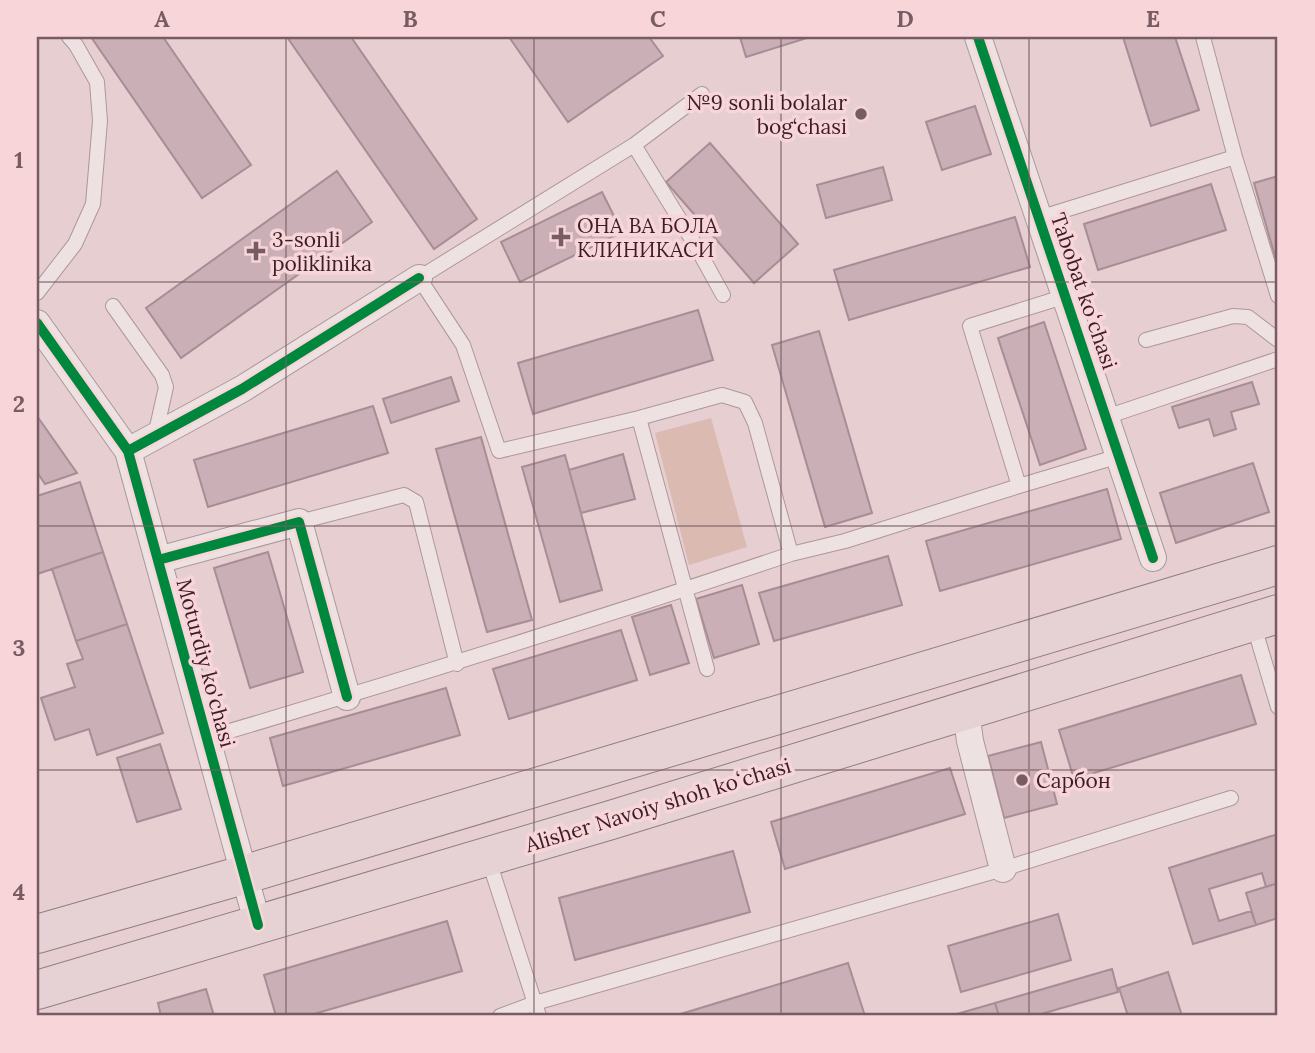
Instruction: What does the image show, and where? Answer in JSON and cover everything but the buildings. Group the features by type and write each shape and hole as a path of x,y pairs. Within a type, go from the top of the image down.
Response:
{"main road":[{"path":"37,934 1278,565"},
{"name":"Alisher Navoiy shoh koʻchasi","path":"37,990 966,711 1265,617"}],"street":[{"name":"Tabobat koʻchasi","path":"978,37 1153,558"},
{"path":"128,451 242,389 419,278"},
{"name":"Moturdiy ko'chasi","path":"40,333 128,451 258,925"},
{"path":"158,560 299,522 347,697"},
{"path":"966,711 970,741 1003,869"}],"lane":[{"path":"37,293 75,244 93,204 100,121 97,82 69,37"},
{"path":"1203,37 1235,157 1278,296"},
{"path":"702,94 634,145 419,278 463,345 499,451 722,396 745,402 755,424 791,554"},
{"path":"634,145 723,295"},
{"path":"1039,218 1235,157"},
{"path":"1019,486 970,326 1066,296"},
{"path":"113,306 162,375 166,387 155,436"},
{"path":"1146,340 1233,316 1248,317 1278,340"},
{"path":"1106,417 1278,359"},
{"path":"639,418 707,669"},
{"path":"206,738 457,664 791,554 845,541 1119,456"},
{"path":"299,522 404,495 416,502 457,664"},
{"path":"1265,617 1278,707"},
{"path":"500,1016 537,1010 1231,798"},
{"path":"488,856 537,1010"}],"shaded area":[{"path":"711,418 747,547 689,565 655,433"}],"cycle path":[{"path":"978,37 1153,558"},
{"path":"128,451 242,389 419,278"},
{"path":"37,323 128,451 258,925"},
{"path":"158,560 299,522 347,697"}],"place":[{"name":"№9 sonli bolalar bog‘chasi","path":"861,114"},
{"name":"ОНА ВА БОЛА КЛИНИКАСИ","path":"561,237"},
{"name":"3-sonli poliklinika","path":"256,251"},
{"name":"Сарбон","path":"1022,780"}]}
